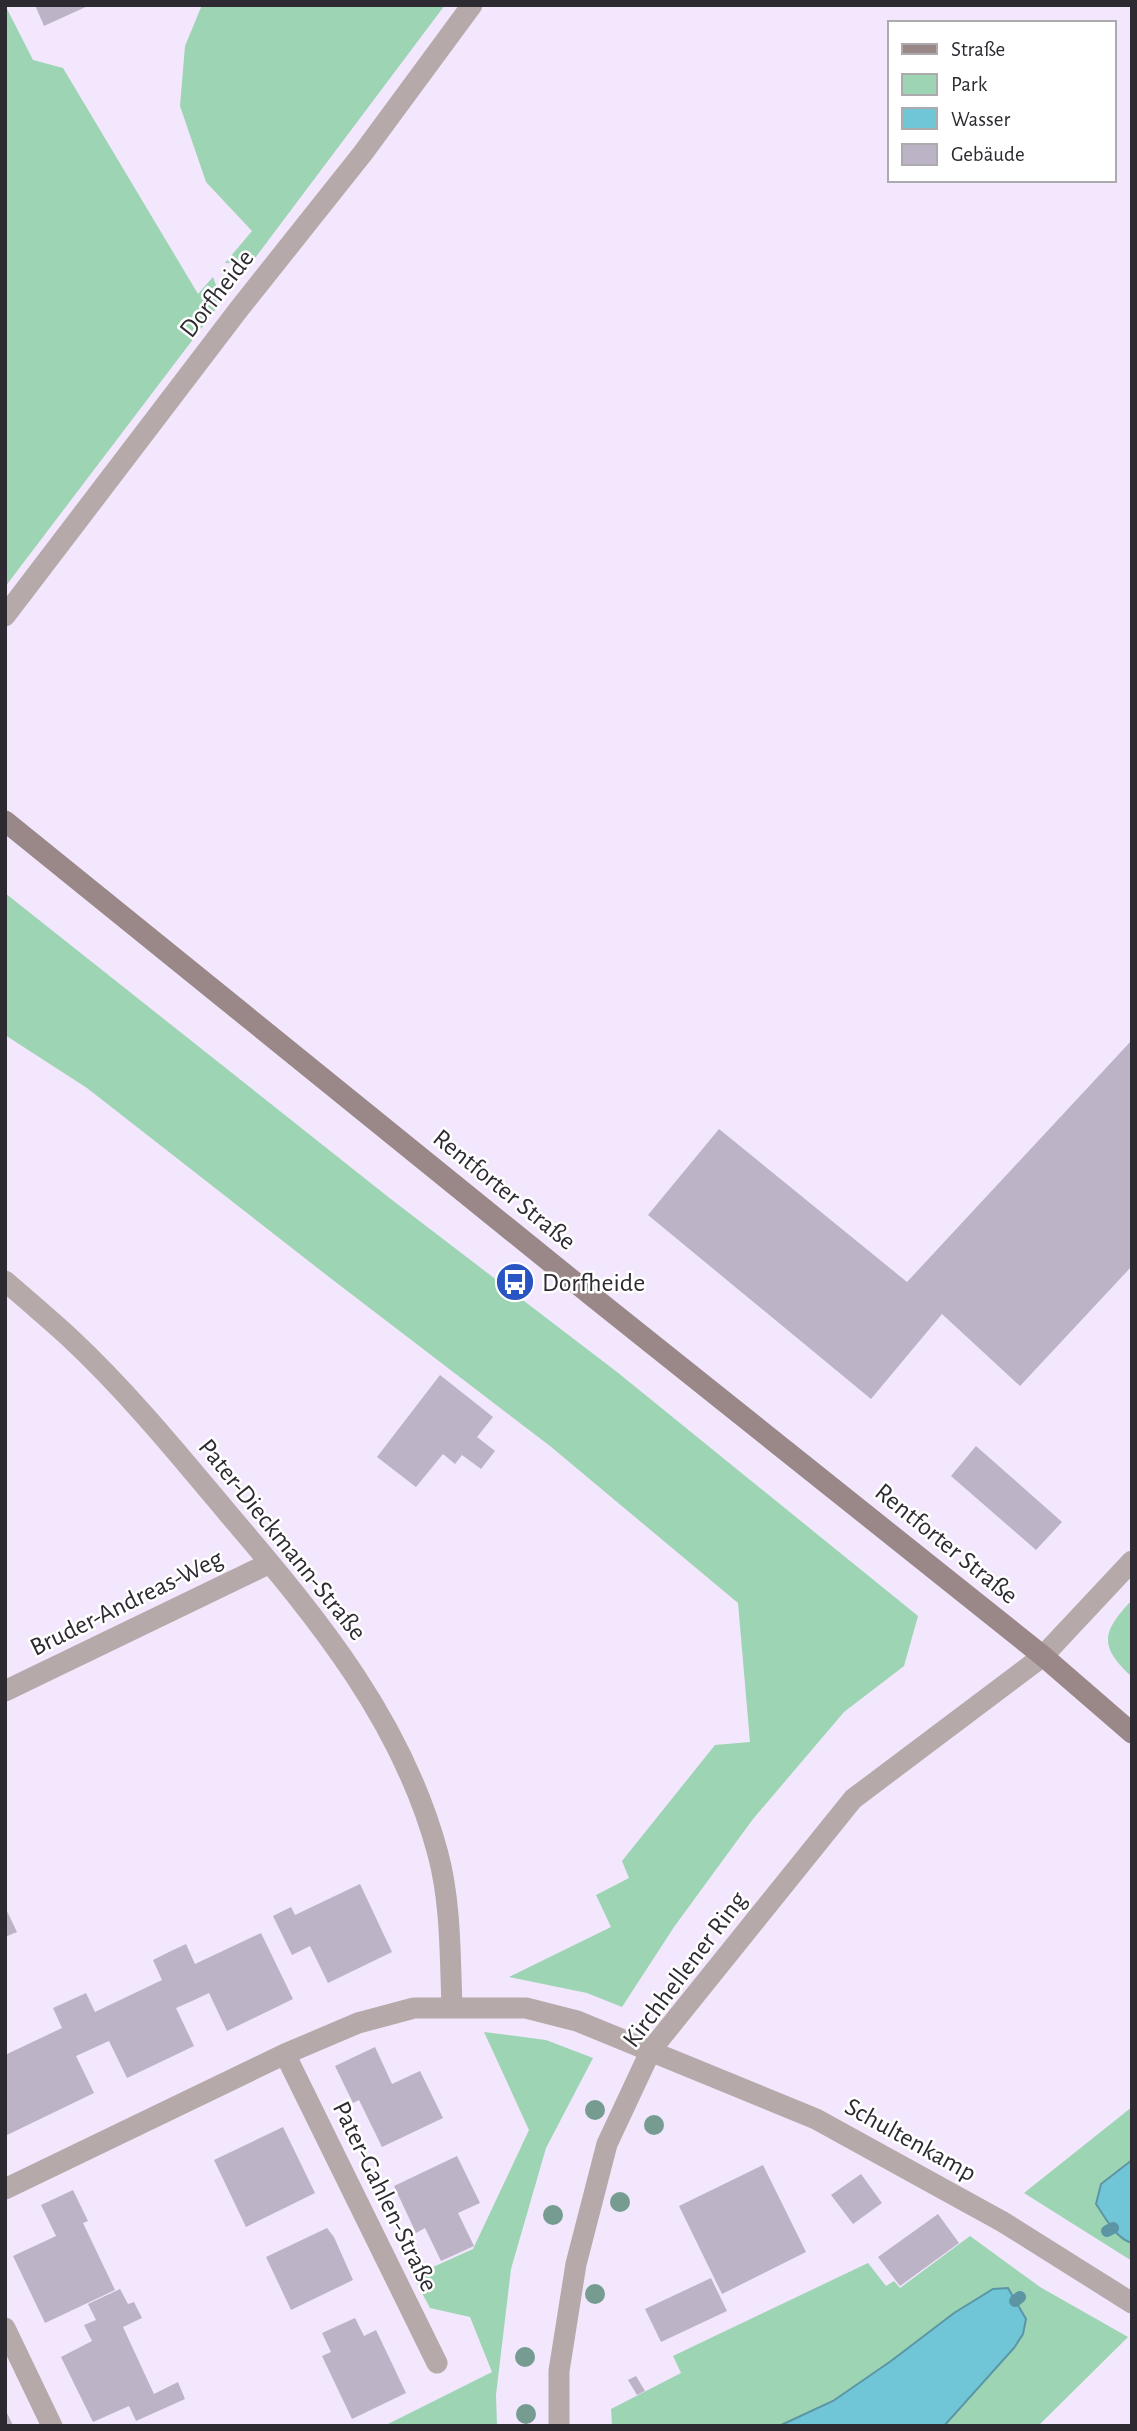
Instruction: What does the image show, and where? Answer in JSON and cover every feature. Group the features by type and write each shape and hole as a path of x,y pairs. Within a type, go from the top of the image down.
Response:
{"main road":[{"name":"Rentforter Straße","path":"5,821 592,1296 1043,1656 1132,1733"}],"street":[{"name":"Dorfheide","path":"5,615 239,309 363,153 472,5"},
{"name":"Pater-Dieckmann-Straße","path":"5,1281 70,1338 156,1428 309,1609 376,1705 422,1804 439,1855 448,1911 452,2007"},
{"name":"Kirchhellener Ring","path":"559,2426 559,2371 576,2264 607,2144 651,2050 853,1798 1043,1656 1132,1561"},
{"name":"Bruder-Andreas-Weg","path":"5,1691 270,1563"},
{"path":"5,2189 285,2054 358,2024 414,2008 526,2008 577,2021 651,2050"},
{"name":"Schultenkamp","path":"651,2050 816,2119 1003,2222 1132,2303"},
{"name":"Pater-Gahlen-Straße","path":"285,2054 437,2363"},
{"path":"5,2328 51,2426"}],"green space":[{"path":"5,5 33,60 63,68 198,294 213,277 218,291 216,309 5,587"},
{"path":"202,5 445,5 255,258 239,263 225,263 252,231 206,182 180,106 185,46"},
{"path":"5,893 392,1200 617,1372 918,1616 904,1666 844,1712 753,1819 674,1927 622,2007 587,1993 509,1977 611,1927 596,1895 629,1878 622,1861 715,1745 750,1742 738,1603 550,1446 87,1088 5,1035"},
{"path":"1132,1600 1132,1677 1113,1656 1108,1638 1115,1621"},
{"path":"484,2032 546,2040 593,2058 546,2148 511,2269 496,2395 497,2426 384,2426 492,2372 470,2317 430,2308 413,2276 473,2249 529,2130"},
{"path":"1132,2107 1132,2261 1024,2193"},
{"path":"970,2236 1040,2287 1128,2337 1038,2426 612,2426 611,2409 681,2373 673,2356 868,2263 886,2286 894,2281 900,2288"}],"water":[{"path":"1132,2160 1132,2243 1116,2232 1096,2204 1101,2184"},
{"path":"1008,2288 1026,2319 1023,2334 1014,2348 944,2426 779,2426 833,2401 954,2313 993,2289"}],"building":[{"path":"35,5 90,5 44,26"},
{"path":"1132,1040 1132,1266 1020,1386 942,1314 871,1399 648,1215 719,1129 907,1282"},
{"path":"440,1375 493,1417 477,1437 495,1451 481,1469 462,1455 455,1464 443,1454 416,1487 377,1457"},
{"path":"976,1446 1062,1522 1036,1550 951,1476"},
{"path":"360,1884 392,1952 328,1983 310,1946 292,1955 273,1916 291,1907 295,1915"},
{"path":"5,1907 17,1932 5,1937"},
{"path":"261,1933 293,1999 227,2031 209,1993 176,2008 194,2046 127,2078 109,2041 76,2056 94,2093 5,2136 5,2055 62,2028 53,2008 86,1993 95,2012 162,1980 153,1960 169,1952 186,1944 195,1964"},
{"path":"375,2047 392,2084 420,2071 443,2118 382,2147 359,2100 353,2103 335,2066"},
{"path":"283,2127 315,2193 246,2227 214,2160"},
{"path":"457,2156 480,2203 458,2213 474,2246 441,2261 425,2228 416,2233 394,2186"},
{"path":"763,2165 806,2252 722,2294 679,2206"},
{"path":"861,2174 882,2203 853,2224 831,2195"},
{"path":"73,2190 88,2221 83,2223 115,2290 45,2323 13,2256 56,2236 41,2205"},
{"path":"938,2214 959,2243 900,2286 878,2257"},
{"path":"327,2228 334,2237 353,2280 291,2310 266,2257"},
{"path":"711,2278 727,2311 661,2342 645,2309"},
{"path":"120,2289 128,2304 134,2302 142,2318 123,2327 154,2394 178,2382 185,2399 136,2421 129,2406 93,2422 61,2357 92,2341 84,2325 96,2320 88,2304"},
{"path":"355,2318 364,2336 376,2330 406,2393 352,2419 322,2356 331,2352 322,2333"},
{"path":"636,2376 645,2391 637,2395 628,2380"},
{"path":"5,2409 11,2421 13,2426 5,2426"}],"waterway":[{"path":"1107,2231 1113,2228"},
{"path":"1015,2301 1020,2297"}],"place":[{"name":"Dorfheide","path":"515,1282"}]}
